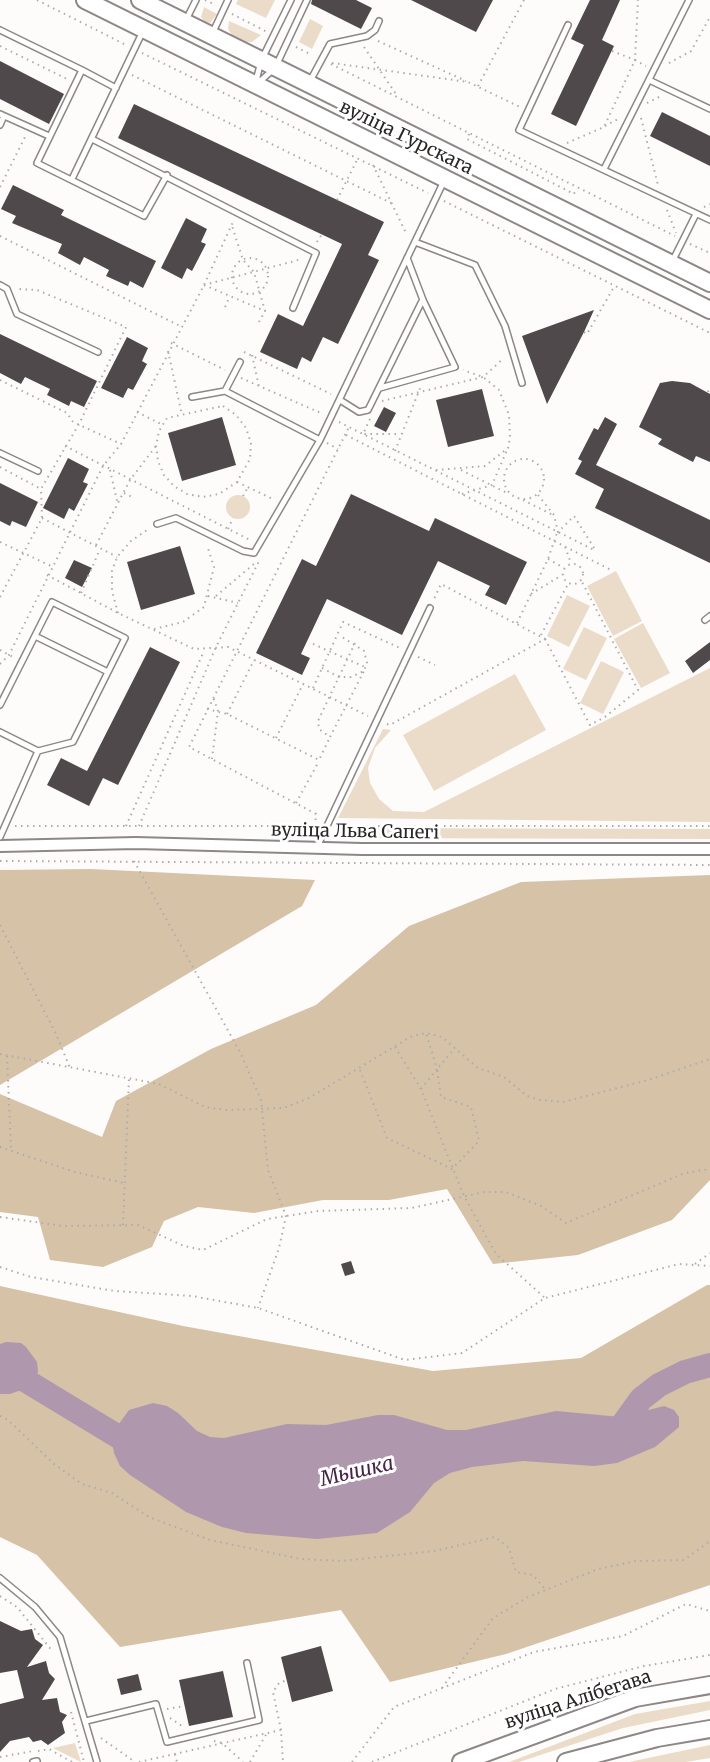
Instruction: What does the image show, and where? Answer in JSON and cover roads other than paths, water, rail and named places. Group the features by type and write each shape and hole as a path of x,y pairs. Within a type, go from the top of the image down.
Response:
{"main road":[{"name":"вуліца Гурскага","path":"85,0 710,310"},
{"name":"вуліца Гурскага","path":"147,4 710,283"},
{"path":"143,30 147,4"},
{"path":"445,178 456,156"},
{"path":"643,276 655,274 671,264"},
{"name":"вуліца Алібегава","path":"461,1762 635,1698 710,1685"},
{"path":"566,1762 657,1738 710,1729"}],"street":[{"name":"вуліца Льва Сапегі","path":"0,846 136,843 316,849 710,849"}],"lane":[{"path":"184,22 196,0"},
{"path":"211,36 228,0"},
{"path":"255,86 268,64 274,36 291,0"},
{"path":"255,86 268,64 287,42 307,0"},
{"path":"604,169 689,0"},
{"path":"308,84 320,58 335,41 370,34 379,21"},
{"path":"568,25 519,130 604,169 663,200 710,220"},
{"path":"0,30 116,88"},
{"path":"72,179 143,30"},
{"path":"82,70 37,163 144,216 167,175"},
{"path":"649,80 710,109"},
{"path":"0,125 2,115 49,136"},
{"path":"92,139 167,175 316,253 293,309"},
{"path":"157,524 176,518 243,551 254,553 333,419 445,178"},
{"path":"671,264 696,214"},
{"path":"415,242 475,265 505,326 522,383"},
{"path":"380,388 454,367 423,300 407,258"},
{"path":"0,285 7,289 17,314 98,352"},
{"path":"340,400 359,412 368,410 375,403 380,388 423,300"},
{"path":"225,391 240,362"},
{"path":"192,397 225,391 320,440"},
{"path":"0,453 38,471"},
{"path":"0,705 52,602 125,638 73,742 38,751 0,732"},
{"path":"316,849 430,608"},
{"path":"35,636 108,672"},
{"path":"0,837 38,751"},
{"path":"0,1578 35,1607 60,1637 97,1762"},
{"path":"86,1721 156,1704 167,1742 259,1719 247,1663"}],"water":[{"path":"21,1343 26,1347 37,1362 38,1371 36,1380 30,1387 10,1394 0,1394 0,1344"},
{"path":"153,1403 167,1406 178,1413 197,1431 210,1437 224,1438 287,1424 326,1425 378,1415 394,1415 447,1430 466,1430 556,1411 621,1417 664,1406 674,1410 679,1417 679,1427 655,1447 617,1463 594,1466 523,1461 472,1467 450,1473 434,1483 410,1512 377,1533 317,1539 246,1533 222,1527 186,1512 130,1475 120,1466 114,1453 112,1441 116,1428 129,1410"}],"waterway":[{"name":"Мышка","path":"0,1365 142,1451"},
{"name":"Мышка","path":"603,1429 620,1428 641,1399 659,1385 685,1372 710,1365"}]}
